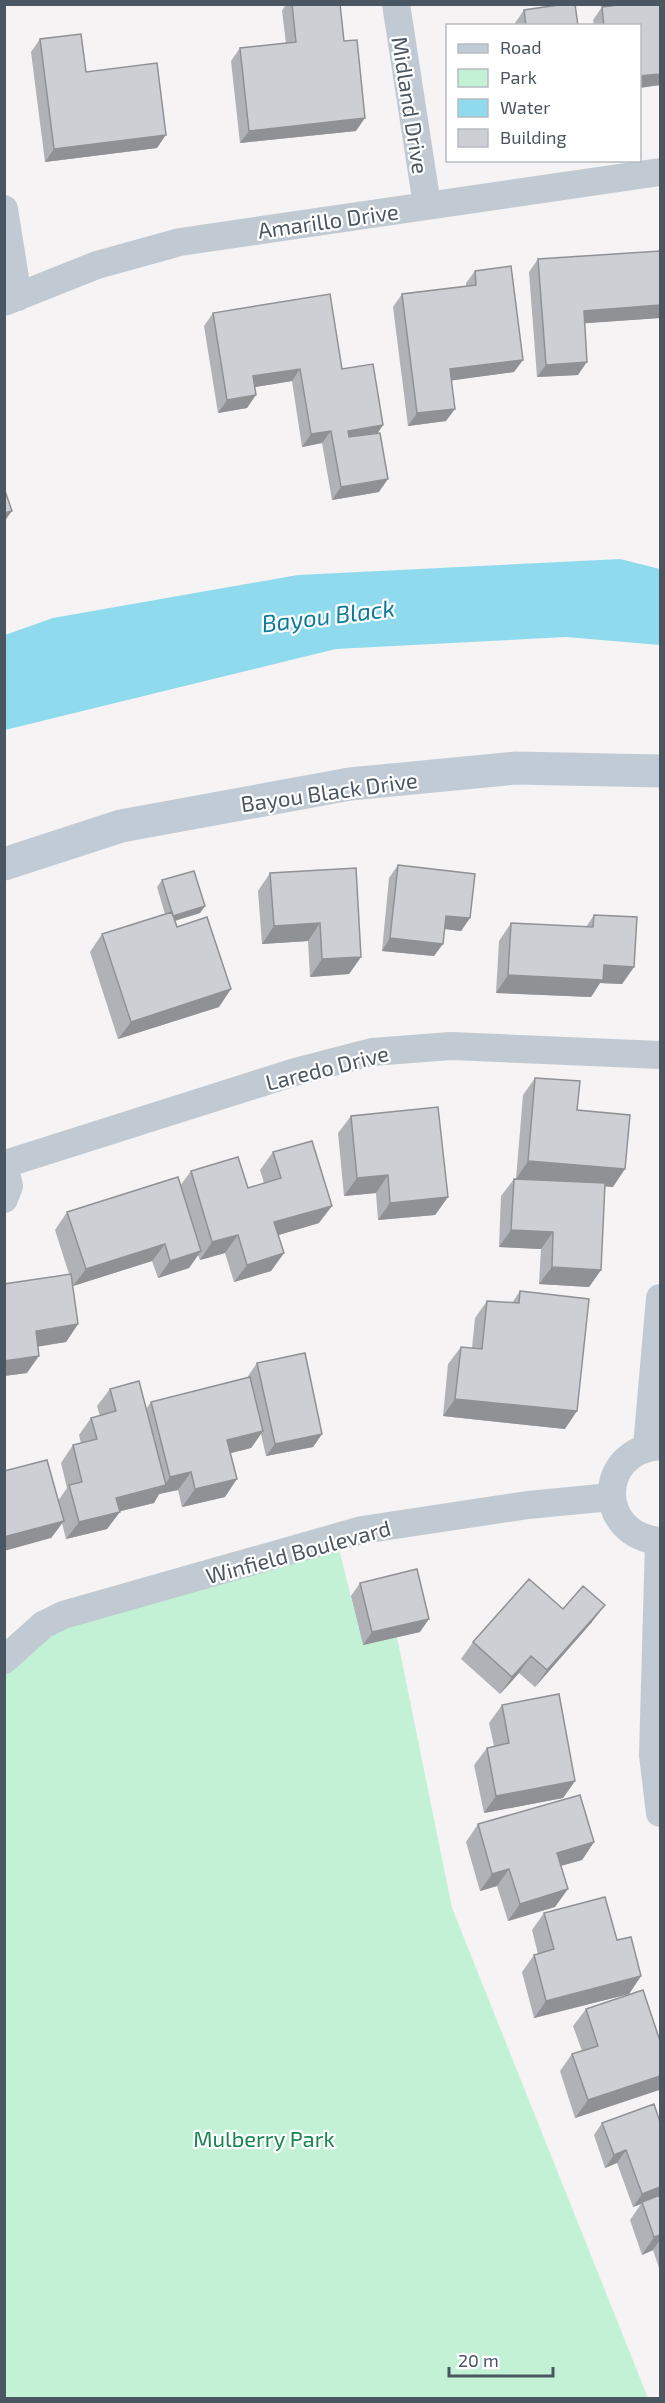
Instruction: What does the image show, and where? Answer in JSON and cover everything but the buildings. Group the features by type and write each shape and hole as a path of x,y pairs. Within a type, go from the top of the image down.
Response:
{"main road":[{"name":"Bayou Black Drive","path":"4,864 121,826 350,784 516,768 660,771"}],"street":[{"name":"Midland Drive","path":"396,4 427,205"},
{"name":"Amarillo Drive","path":"11,299 97,266 180,242 660,172"},
{"path":"4,209 11,299"},
{"name":"Laredo Drive","path":"4,1199 9,1186 5,1163 295,1072 372,1052 451,1046 660,1055"},
{"path":"660,1298 654,1447 628,1457 614,1475 611,1497 619,1520 636,1536 660,1541 652,1755 660,1814"},
{"name":"Winfield Boulevard","path":"4,1660 43,1625 63,1615 362,1530 528,1505 611,1497"}],"green space":[{"name":"Mulberry Park","path":"336,1537 363,1645 397,1637 452,1908 648,2398 5,2398 5,1660 63,1615"}],"water":[{"name":"Bayou Black","path":"620,559 660,569 660,645 566,637 336,649 5,730 5,635 53,618 298,575"}]}
